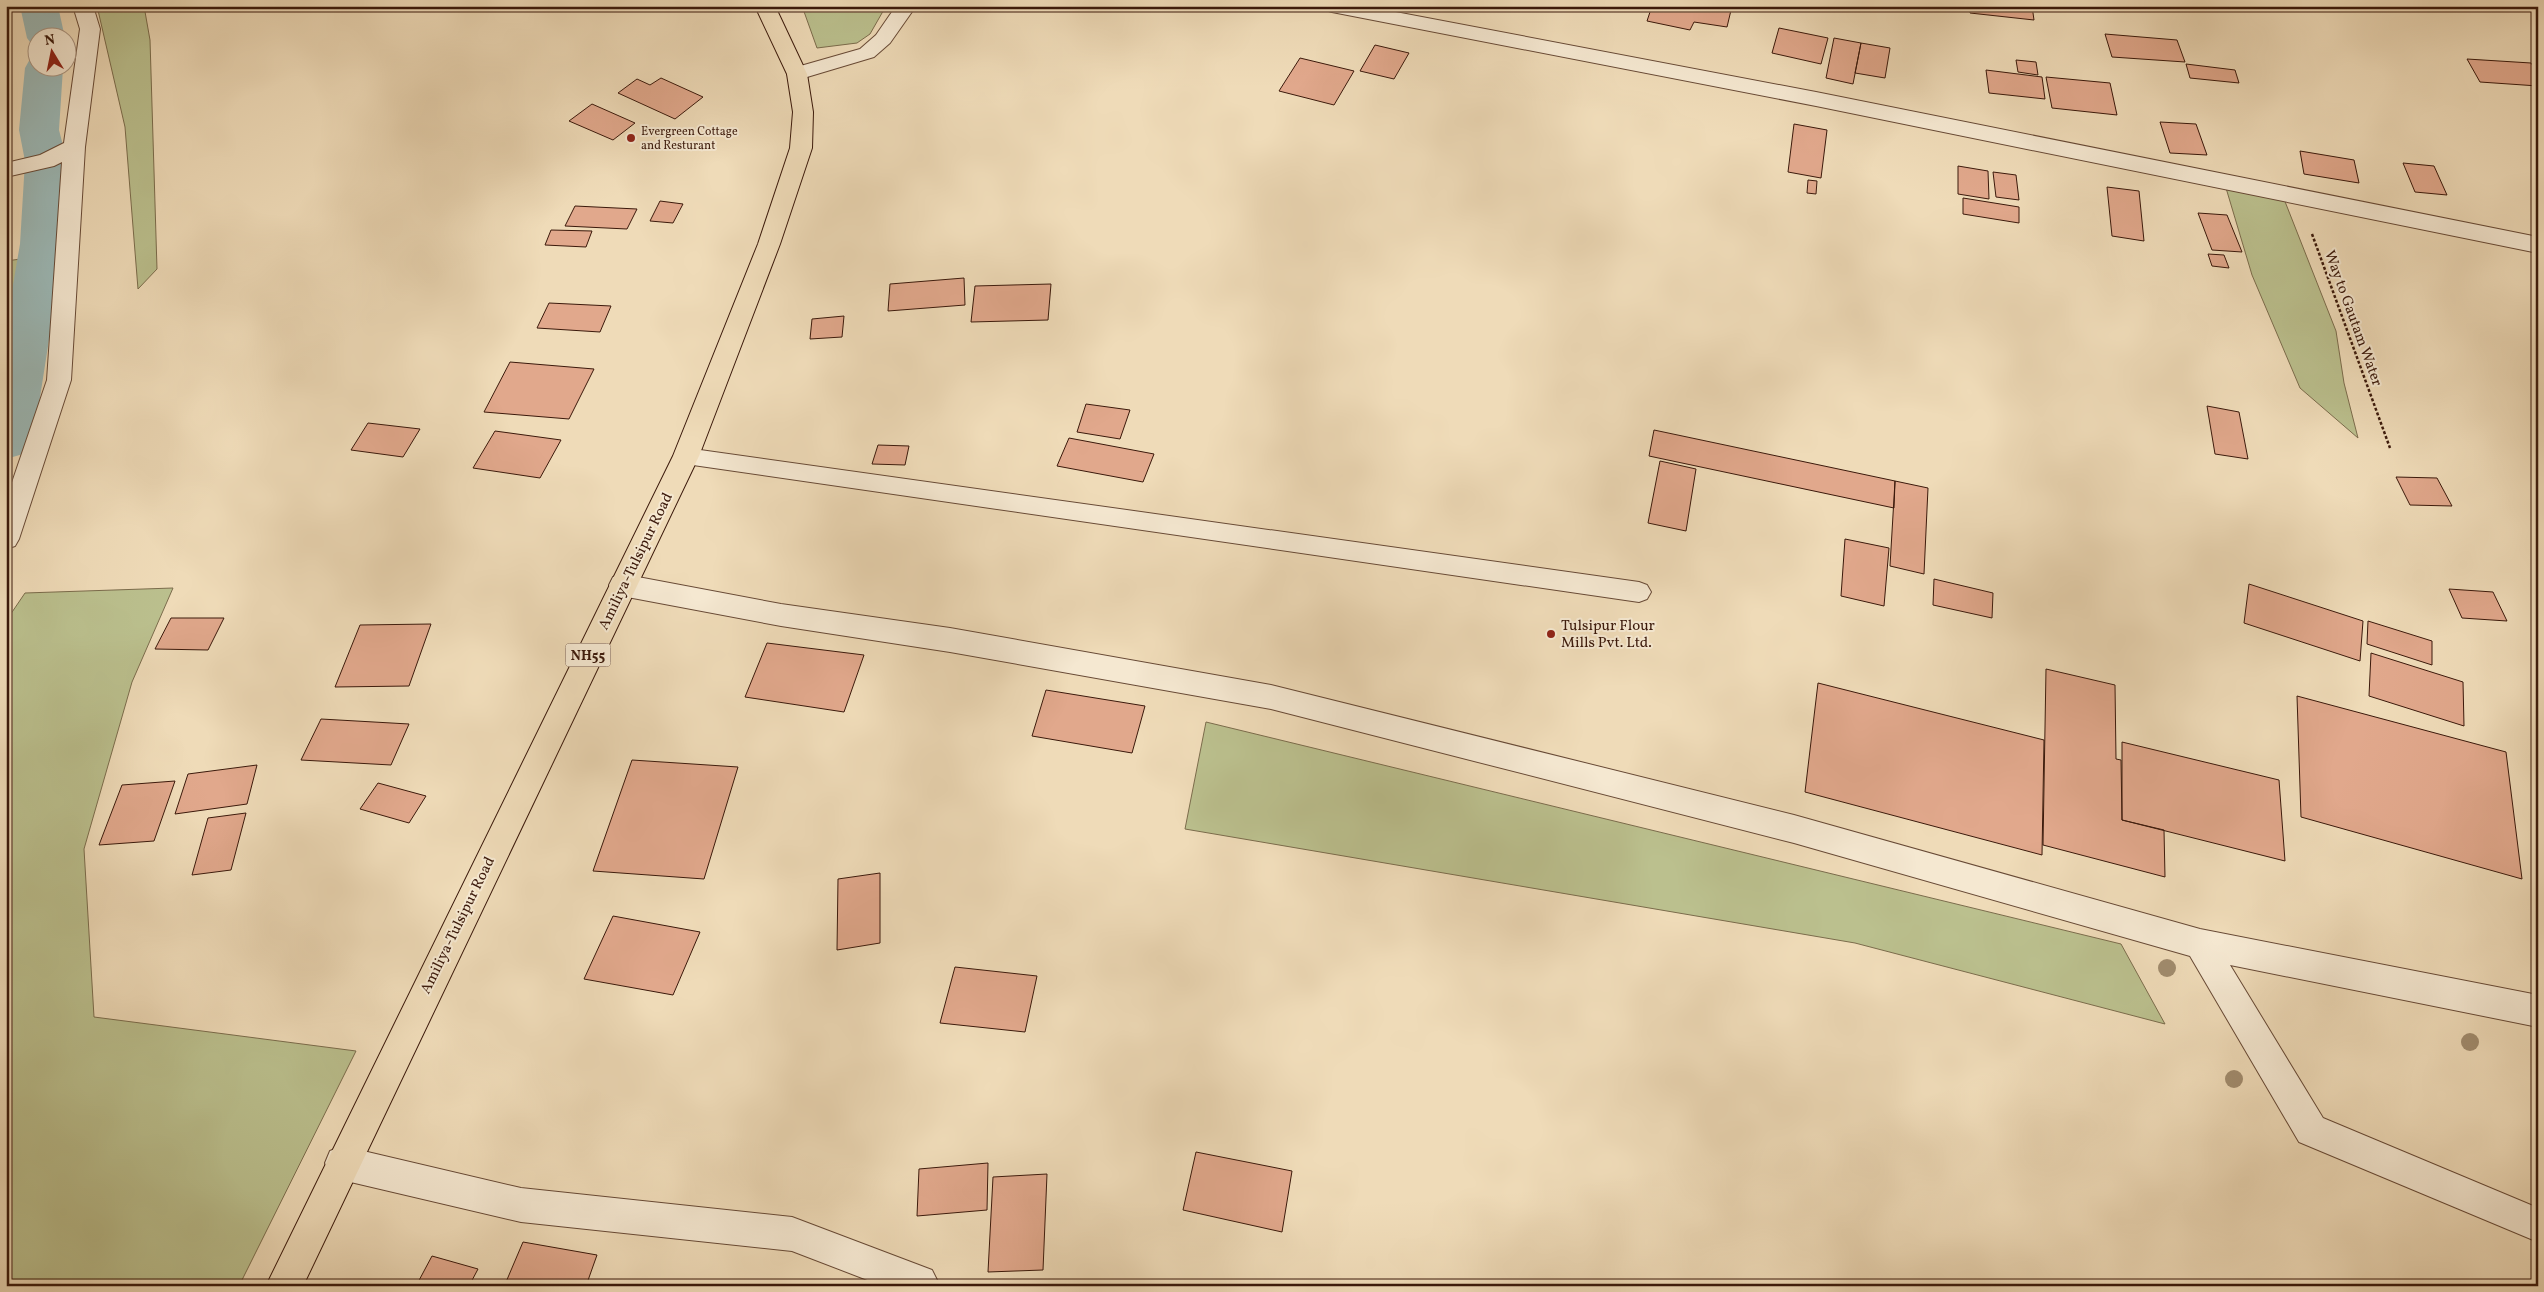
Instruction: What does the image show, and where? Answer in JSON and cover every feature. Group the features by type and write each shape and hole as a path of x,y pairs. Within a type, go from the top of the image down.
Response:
{"main road":[{"name":"Amiliya-Tulsipur Road","path":"284,1286 686,456 769,244 801,148 803,112 797,74 764,6"}],"street":[{"path":"6,539 59,380 74,147 90,30 83,6"},
{"path":"797,74 866,52 883,39 906,6"},
{"path":"1332,6 1825,101 2538,245"},
{"path":"6,170 46,161 74,147"},
{"path":"622,585 781,616 950,640 1271,698 1794,829 2200,944 2538,1011"},
{"path":"2200,944 2310,1130 2538,1225"},
{"path":"342,1163 521,1205 792,1234 920,1282"}],"lane":[{"path":"686,456 1639,592"}],"path":[{"name":"Way to Gautam Water","path":"2298,196 2390,448"}],"green space":[{"path":"97,6 144,6 150,40 157,269 138,289 125,127"},
{"path":"802,6 886,6 870,34 857,43 817,48"},
{"path":"2226,188 2284,199 2336,331 2344,383 2358,438 2300,388 2252,275"},
{"path":"28,258 13,392 6,410 6,261"},
{"path":"173,588 132,682 84,849 94,1017 356,1051 239,1286 6,1286 6,621 25,593"},
{"path":"1206,722 2121,944 2165,1024 1855,943 1185,829"}],"building":[{"path":"1652,6 1732,6 1727,27 1694,22 1690,30 1647,21"},
{"path":"1970,6 2032,6 2034,20 1970,13"},
{"path":"1779,28 1828,38 1821,64 1772,53"},
{"path":"2105,34 2177,40 2185,62 2112,57"},
{"path":"1834,38 1861,43 1853,84 1826,78"},
{"path":"1861,43 1890,48 1885,78 1855,73"},
{"path":"1375,45 1409,53 1394,79 1360,71"},
{"path":"1300,58 1354,71 1334,105 1279,91"},
{"path":"2467,59 2531,63 2538,74 2538,86 2480,82"},
{"path":"2016,60 2036,62 2038,75 2018,72"},
{"path":"2186,64 2235,70 2239,83 2190,78"},
{"path":"1986,70 2042,77 2045,99 1989,93"},
{"path":"2046,77 2110,83 2117,115 2052,108"},
{"path":"661,78 703,97 675,119 618,93 637,79 650,85"},
{"path":"592,104 635,123 613,140 569,121"},
{"path":"2160,122 2196,124 2207,155 2170,153"},
{"path":"1794,124 1827,130 1821,178 1788,172"},
{"path":"2300,151 2354,160 2359,183 2304,174"},
{"path":"2403,163 2434,166 2447,195 2415,192"},
{"path":"1958,166 1988,171 1989,199 1958,194"},
{"path":"1993,172 2016,175 2019,200 1996,197"},
{"path":"1808,180 1817,181 1816,194 1807,193"},
{"path":"2107,187 2139,191 2144,241 2112,236"},
{"path":"1963,198 2019,207 2019,223 1963,214"},
{"path":"660,201 683,204 673,223 650,221"},
{"path":"575,206 637,209 627,229 565,226"},
{"path":"2198,213 2227,215 2242,252 2212,250"},
{"path":"551,230 592,231 586,247 545,245"},
{"path":"2208,254 2224,255 2229,268 2212,266"},
{"path":"964,278 965,305 888,311 890,284"},
{"path":"1051,284 1048,320 971,322 975,286"},
{"path":"549,303 611,306 600,332 537,328"},
{"path":"844,316 842,337 810,339 812,319"},
{"path":"510,362 594,369 569,419 484,412"},
{"path":"1086,404 1130,410 1120,439 1077,432"},
{"path":"2207,406 2239,412 2248,459 2215,454"},
{"path":"368,423 420,429 403,457 351,450"},
{"path":"1654,430 1895,481 1894,508 1649,456"},
{"path":"495,431 561,440 540,478 473,468"},
{"path":"1069,438 1154,454 1143,482 1057,466"},
{"path":"878,445 909,446 905,465 872,464"},
{"path":"1660,461 1696,469 1686,531 1648,523"},
{"path":"2396,477 2437,478 2452,506 2410,505"},
{"path":"1895,481 1928,488 1924,574 1890,566"},
{"path":"1845,539 1889,548 1884,606 1841,596"},
{"path":"1934,579 1993,593 1992,618 1933,605"},
{"path":"2249,584 2363,621 2360,661 2244,623"},
{"path":"2449,589 2493,592 2507,621 2462,618"},
{"path":"171,618 224,618 208,650 155,649"},
{"path":"2368,621 2432,641 2432,665 2367,644"},
{"path":"431,624 409,686 335,687 360,625"},
{"path":"767,643 864,655 844,712 745,697"},
{"path":"2371,653 2463,682 2464,726 2369,696"},
{"path":"2046,669 2115,685 2116,759 2121,760 2122,820 2164,830 2165,877 2043,845"},
{"path":"1818,683 2044,740 2042,855 1805,792"},
{"path":"1046,690 1145,706 1132,753 1032,736"},
{"path":"2297,696 2506,752 2522,879 2301,817"},
{"path":"321,719 409,724 391,765 301,760"},
{"path":"2122,742 2279,780 2285,861 2122,820"},
{"path":"632,760 738,767 704,879 593,871"},
{"path":"257,765 247,804 175,814 188,774"},
{"path":"175,781 154,841 99,845 122,785"},
{"path":"378,783 426,796 409,823 360,809"},
{"path":"246,813 231,870 192,875 208,818"},
{"path":"880,873 880,943 837,950 838,879"},
{"path":"613,916 700,932 673,995 584,979"},
{"path":"955,967 1037,976 1025,1032 940,1023"},
{"path":"1196,1152 1292,1171 1282,1232 1183,1210"},
{"path":"988,1163 987,1210 917,1216 919,1169"},
{"path":"1047,1174 1043,1270 988,1272 993,1177"},
{"path":"523,1242 597,1255 586,1286 526,1286 506,1282"},
{"path":"432,1256 478,1269 469,1286 416,1286"}],"waterway":[{"path":"39,6 44,28"},
{"path":"6,441 15,410 42,244 46,161 39,130 43,78"}],"place":[{"name":"Evergreen Cottage and Resturant","path":"631,138"},
{"name":"Tulsipur Flour Mills Pvt. Ltd.","path":"1551,634"}]}
